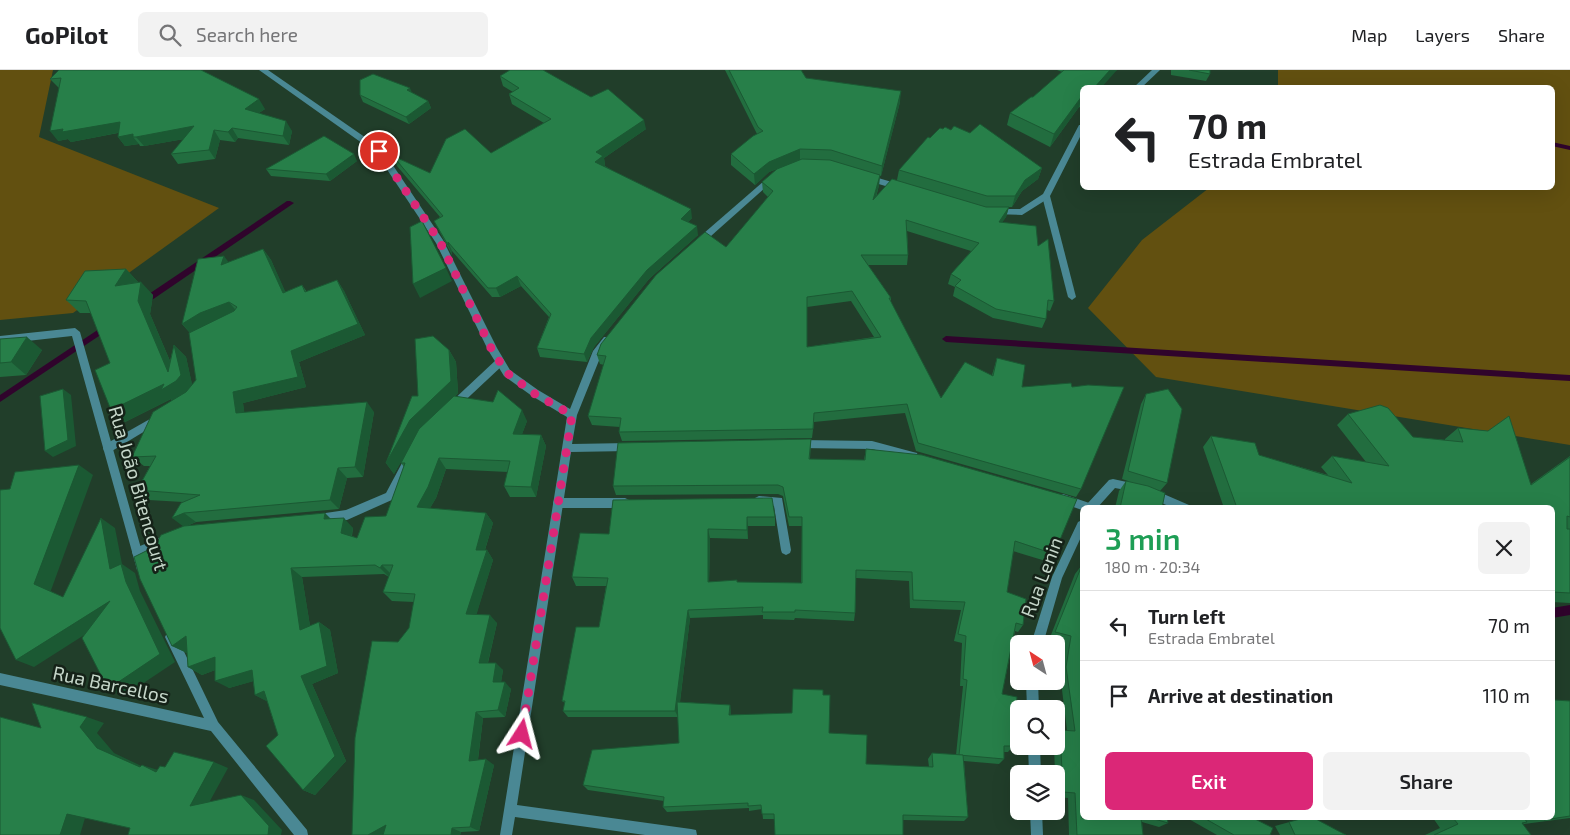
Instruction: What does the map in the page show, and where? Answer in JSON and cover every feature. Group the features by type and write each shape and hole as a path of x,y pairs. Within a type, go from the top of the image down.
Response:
{"street":[{"path":"263,70 379,151 440,242 507,373 535,394 572,415"},
{"path":"1139,85 1156,70"},
{"path":"984,212 1022,212 1046,196 1080,131"},
{"path":"691,249 773,176 782,173"},
{"path":"857,174 911,190"},
{"path":"1046,196 1072,297"},
{"name":"Rua João Bitencourt","path":"0,340 75,332 144,575"},
{"path":"506,835 572,415 598,351 610,336"},
{"path":"443,416 500,362"},
{"path":"108,448 167,413"},
{"path":"791,444 872,444 920,458"},
{"path":"567,448 635,447"},
{"path":"309,519 347,515 390,496 413,453"},
{"path":"1093,505 1113,483 1142,490 1178,505"},
{"path":"1053,496 1084,505"},
{"path":"750,501 778,501 786,550"},
{"path":"558,503 635,502"},
{"name":"Rua Lenin","path":"1040,635 1057,577 1080,529"},
{"path":"137,552 179,535"},
{"path":"165,624 214,726 302,835"},
{"name":"Rua Barcellos","path":"0,679 214,726"},
{"path":"510,810 691,835"},
{"path":"1036,820 1037,835"}],"shaded area":[{"path":"0,70 53,70 39,137 219,208 73,313 0,320"},
{"path":"1278,70 1570,70 1570,445 1156,377 1088,308 1142,240 1206,190 1555,190 1555,85 1278,85"}],"building":[{"path":"59,70 201,70 259,99 245,109 286,121 283,136 232,128 228,132 214,130 209,150 171,154 194,126 136,137 133,137 133,134 118,137 120,122 62,132 63,129 50,131 61,78 50,79"},
{"path":"510,70 543,70 591,97 608,89 644,120 596,152 603,156 595,162 691,209 681,219 697,226 647,270 591,338 584,354 537,348 551,314 517,276 496,288 488,288 448,242 448,245 434,221 443,216 393,156 430,173 446,139 465,129 491,153 551,119 509,94 519,88 500,76"},
{"path":"729,70 801,70 806,78 901,91 882,166 831,150 800,149 769,162 754,174 731,154 753,136 763,131 758,127"},
{"path":"1064,70 1110,70 1097,85 1080,85 1080,99 1054,134 1010,113 1033,97"},
{"path":"1189,70 1210,70 1210,74"},
{"path":"373,74 410,88 407,90 428,101 406,117 360,95 360,80"},
{"path":"980,124 1042,168 1025,180 1015,196 987,196 899,170 928,137 930,138 940,128 943,129 945,127 951,130 954,126 970,133"},
{"path":"324,136 354,154 326,174 266,169"},
{"path":"802,159 830,160 880,175 873,200 892,179 986,207 1009,207 999,222 1036,226 1038,246 1048,239 1054,301 1048,300 1046,319 996,309 955,286 961,280 951,274 979,243 906,220 908,255 861,255 891,298 889,298 941,398 965,362 993,376 997,358 1025,365 1022,387 1071,383 1072,387 1088,385 1124,387 1081,489 918,443 907,404 814,413 813,429 619,432 621,418 588,416 606,356 597,355 601,344 656,275 705,232 726,247 773,191 762,182 777,169","holes":["852,291 881,337 807,347 807,297"]},
{"path":"422,221 446,268 413,284 410,227"},
{"path":"263,249 283,293 302,285 305,292 337,280 358,324 291,351 298,377 233,392 236,413 367,402 355,467 338,468 330,500 184,513 172,518 181,503 200,495 137,490 156,456 132,457 153,412 186,392 196,380 189,333 234,311 237,307 229,302 200,313 182,324 198,259 224,256 221,265"},
{"path":"126,269 115,286 141,282 138,301 168,372 174,345 181,375 176,381 161,390 164,384 111,410 95,370 110,363 86,301 66,300 85,271"},
{"path":"433,336 449,350 451,381 410,420 386,463 412,396 418,396 415,339"},
{"path":"27,337 11,362 0,363 0,339"},
{"path":"63,389 68,440 45,451 40,396"},
{"path":"1168,389 1182,409 1167,483 1128,471 1146,394"},
{"path":"498,390 522,410 513,434 541,435 531,487 504,486 510,461 439,458 428,487 417,507 486,513 476,550 487,550 466,614 490,615 479,663 496,663 493,682 505,682 498,710 476,712 469,761 486,759 470,827 452,828 451,835 383,835 386,825 368,835 352,835 355,738 372,641 398,642 409,628 415,594 383,592 393,565 382,565 380,568 375,565 291,568 300,630 319,622 327,666 301,676 335,756 303,790 266,746 278,735 264,691 255,695 252,670 215,681 215,657 188,667 186,636 172,646 140,579 134,557 154,547 161,535 184,526 325,513 324,519 344,518 341,533 357,538 365,517 386,516 405,463 401,463 419,429 454,396 493,402"},
{"path":"1380,405 1388,408 1413,437 1463,442 1458,428 1488,431 1509,416 1531,485 1570,457 1570,517 1567,516 1567,529 1570,529 1570,593 1555,592 1555,505 1236,505 1211,436 1255,443 1259,455 1352,483 1332,456 1389,466 1348,414"},
{"path":"811,439 809,459 865,460 866,449 922,455 1077,499 1054,554 1015,541 1007,592 1026,599 1023,625 1016,623 1014,635 1010,635 1010,653 1002,694 1017,697 1017,700 1010,700 1010,746 1004,746 1004,759 959,755 967,680 963,679 966,636 958,634 965,602 913,600 912,572 856,570 855,613 795,610 795,612 762,612 763,607 688,610 675,711 563,711 565,701 562,701 576,627 599,627 608,578 572,577 580,533 609,534 613,500 772,498 775,517 747,517 747,530 708,529 708,582 737,580 737,582 802,583 802,517 789,517 783,487 778,485 613,486 618,443"},
{"path":"79,465 34,584 63,597 101,518 110,569 121,564 126,582 160,654 108,689 82,638 110,601 16,660 0,628 0,490 10,489 15,472"},
{"path":"1126,481 1148,486 1165,493 1163,505 1121,505"},
{"path":"1080,570 1080,820 1141,820 1143,835 1077,835 1075,793 1065,792 1065,765 1062,765 1061,755 1065,755 1065,730 1075,731 1066,667 1071,636 1055,632"},
{"path":"793,689 823,690 823,695 830,695 829,733 867,735 866,764 933,767 932,753 963,755 968,817 903,815 903,835 775,835 774,814 762,814 761,805 748,806 748,803 663,807 664,797 583,785 592,750 679,743 677,702 730,705 729,715 792,713"},
{"path":"1555,700 1570,701 1570,816 1555,818"},
{"path":"32,703 87,717 80,727 97,748 140,767 142,765 156,772 160,766 165,767 174,752 214,762 190,806 241,795 269,826 268,835 128,835 130,828 67,814 60,835 0,835 0,717 41,728"},
{"path":"1208,820 1257,820 1273,828 1270,835 1234,835"},
{"path":"1318,820 1346,835 1295,835 1289,822"},
{"path":"1455,820 1526,820 1527,822 1522,823 1531,835 1434,835 1458,824"}],"waterway":[{"path":"1555,145 1570,148"},
{"path":"143,302 290,203"},
{"path":"0,399 108,326"},
{"path":"946,339 1570,378"},
{"path":"1555,612 1570,610"}],"route":[{"path":"379,151 440,242 492,350 507,373 535,394 572,415 522,734"}]}
